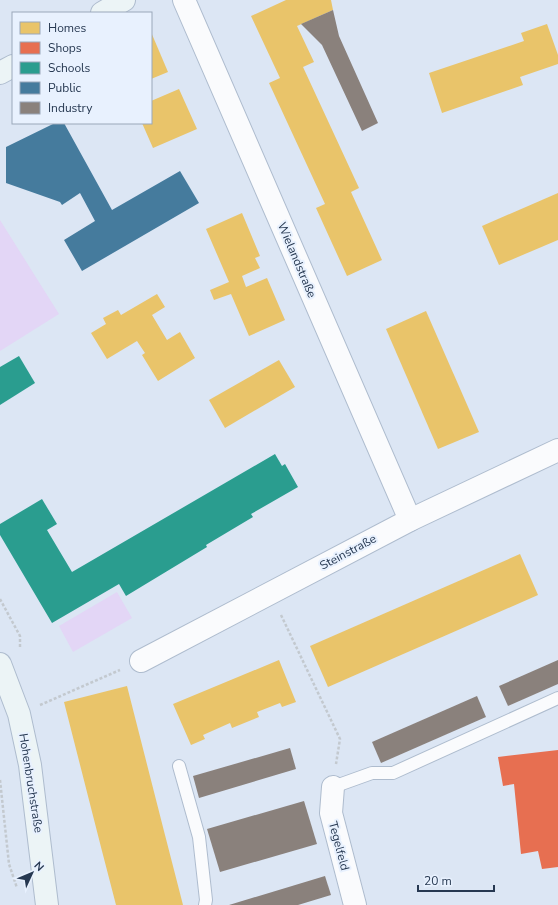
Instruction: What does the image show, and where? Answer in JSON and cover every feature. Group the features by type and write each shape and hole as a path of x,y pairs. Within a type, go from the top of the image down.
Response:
{"street":[{"path":"104,12 124,0"},
{"name":"Wielandstraße","path":"184,0 410,520"},
{"path":"0,73 12,67"},
{"name":"Steinstraße","path":"141,661 410,520 558,450"},
{"name":"Hohenbruchstraße","path":"0,664 19,714 30,765 47,905"},
{"name":"Tegelfeld","path":"333,787 331,813 355,905"}],"lane":[{"path":"333,787 372,772 393,773 558,698"},
{"path":"179,766 199,836 206,900 205,905"}],"path":[{"path":"271,593 340,739 333,787"},
{"path":"0,599 20,636 20,656"},
{"path":"19,714 141,661"},
{"path":"0,780 9,864 17,888"}],"shaded area":[{"path":"0,220 59,314 0,351"},
{"path":"117,592 132,618 73,652 59,626"}],"building: Homes":[{"path":"286,0 331,0 333,10 297,26 314,62 303,67 359,188 351,192 382,260 347,276 316,208 325,204 269,83 280,78 251,16"},
{"path":"547,24 558,55 558,64 520,77 523,85 442,113 429,73 524,41 521,33"},
{"path":"152,34 168,72 152,79"},
{"path":"179,89 197,129 153,148 142,124 152,124 152,101"},
{"path":"558,193 558,240 499,265 482,226"},
{"path":"242,213 260,256 255,258 260,268 242,276 246,287 267,278 285,320 249,336 231,294 214,300 210,290 229,282 206,229"},
{"path":"157,294 165,307 152,315 167,340 180,332 195,358 158,381 142,355 145,353 137,341 107,359 91,333 106,324 103,318 118,310 121,315"},
{"path":"426,311 479,432 438,449 386,329"},
{"path":"279,360 295,387 225,428 209,400"},
{"path":"520,554 538,595 328,687 310,646"},
{"path":"279,660 296,702 282,707 280,703 257,712 259,717 232,728 230,723 203,735 205,739 191,745 173,704"},
{"path":"127,686 183,905 116,905 102,851 64,702"}],"building: Shops":[{"path":"558,750 558,867 542,869 538,851 521,854 514,784 503,786 498,757"}],"building: Schools":[{"path":"19,356 35,383 0,405 0,367"},
{"path":"275,454 282,466 285,464 298,487 251,514 253,517 126,596 119,584 52,623 0,535 0,524 42,499 57,524 47,530 72,572"}],"building: Public":[{"path":"53,124 65,124 112,210 180,171 199,203 82,271 64,240 95,221 80,193 62,205 60,202 6,183 6,147"}],"building: Industry":[{"path":"333,10 339,36 378,123 362,131 322,45 301,24"},
{"path":"558,660 558,684 508,706 499,686"},
{"path":"477,696 486,717 381,763 372,742"},
{"path":"290,748 296,769 199,798 193,776"},
{"path":"304,801 317,844 220,872 207,829"},
{"path":"325,876 331,895 298,905 229,905"}]}
